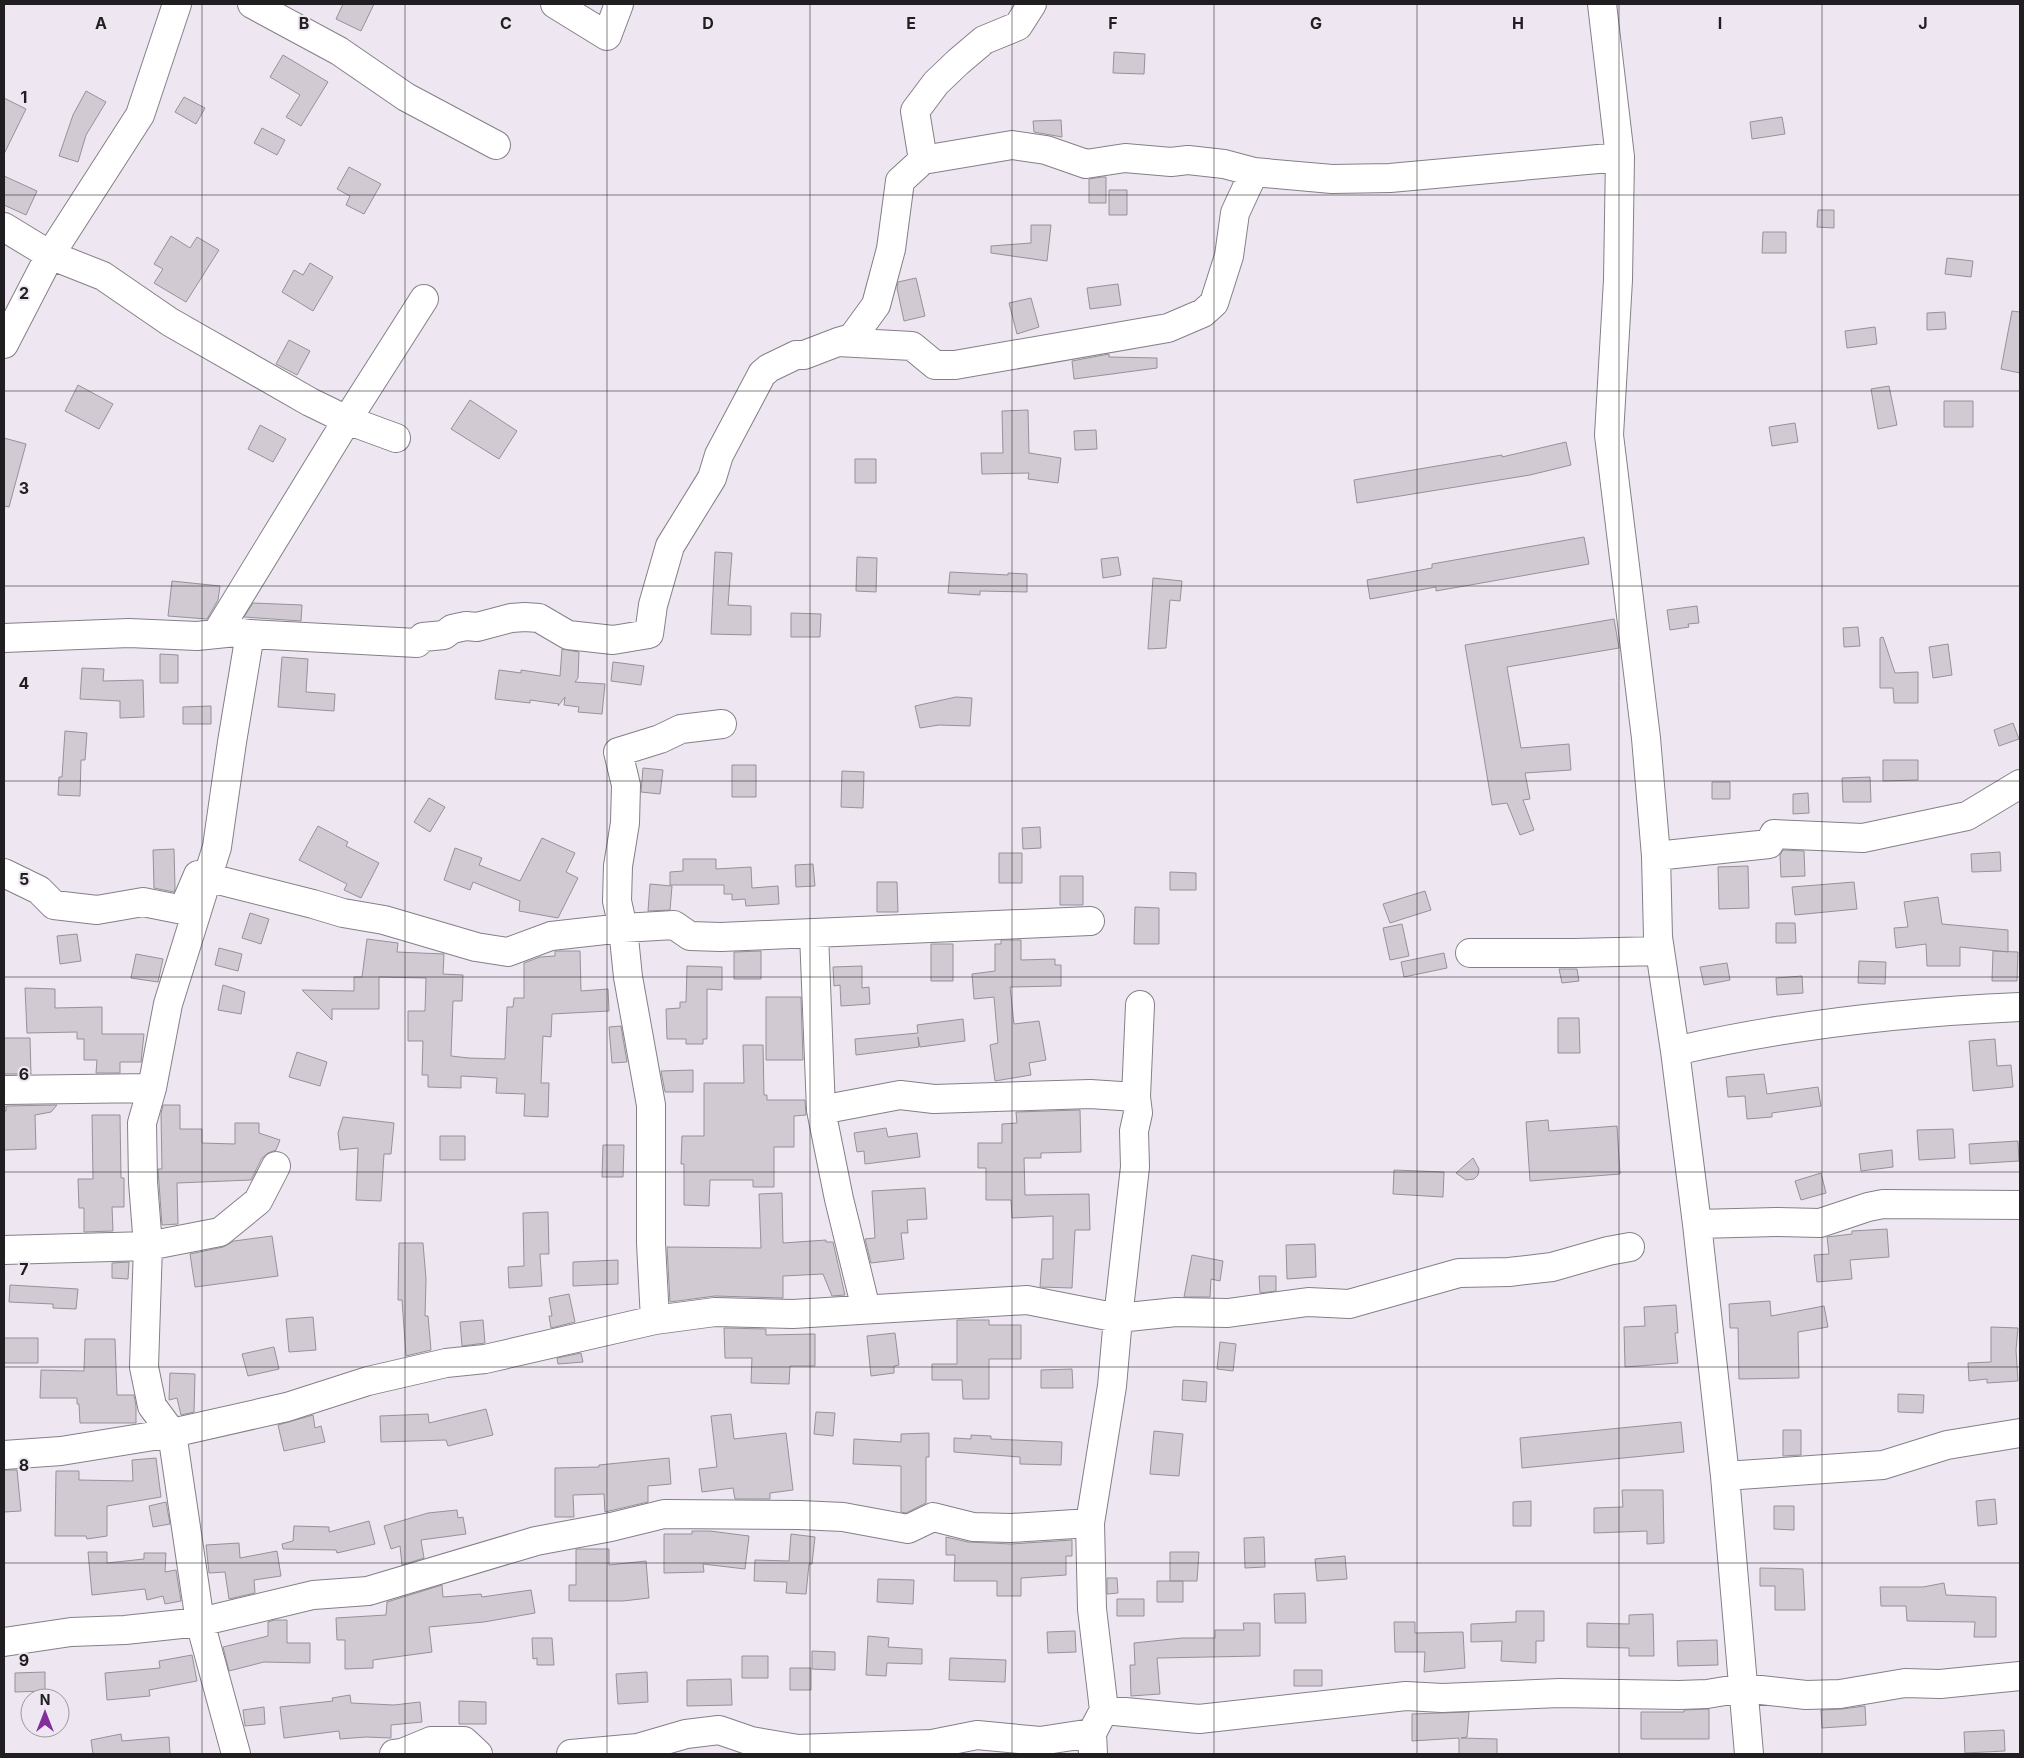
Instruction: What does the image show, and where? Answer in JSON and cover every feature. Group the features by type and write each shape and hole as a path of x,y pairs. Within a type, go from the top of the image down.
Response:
{"street":[{"path":"4,344 50,255 140,115 177,4"},
{"path":"252,4 339,51 406,96 496,145"},
{"path":"555,4 607,36 619,4"},
{"path":"922,160 914,111 936,83 984,40 1018,26 1032,4"},
{"path":"1602,4 1620,157 1618,280 1609,435 1646,738 1656,856 1658,937 1676,1051 1725,1476 1749,1754"},
{"path":"4,638 120,634 197,636 236,632 417,643 423,637 444,635 452,629 466,626 477,627 511,618 526,617 539,618 568,635 613,640 649,634 653,604 670,546 712,478 719,455 762,374 769,368 796,355 804,355 852,338 876,305 891,249 900,181 922,160 1012,145 1046,150 1086,164 1124,158 1171,162 1188,160 1224,164 1254,172 1332,179 1390,178 1620,157"},
{"path":"838,342 912,346 935,365 955,365 1168,328 1203,313 1214,303 1229,256 1235,213 1254,172"},
{"path":"4,227 50,255 103,276 170,322 310,402 347,420 396,438"},
{"path":"216,634 424,298"},
{"path":"236,1754 200,1622 172,1433 152,1406 144,1367 148,1246 143,1182 142,1123 152,1088 168,1004 217,847 250,634"},
{"path":"655,1320 651,1243 650,1105 628,977 623,928 617,901 618,866 625,823 626,785 618,752 660,739 681,730 722,724"},
{"path":"1656,856 1769,844 1774,834 1863,838 1967,816 2020,784"},
{"path":"4,873 39,890 54,905 97,910 143,902 184,910 198,875 343,913 384,920 476,947 508,952 551,936 623,928 674,925 690,936 721,937 1090,921"},
{"path":"814,934 821,1110 839,1199 866,1309"},
{"path":"1470,953 1660,951"},
{"path":"1096,1733 1090,1523 1112,1386 1135,1167 1134,1131 1138,1113 1136,1097 1140,1005"},
{"path":"1676,1051 1733,1038 1934,1011 2020,1007"},
{"path":"4,1090 152,1088"},
{"path":"821,1110 900,1095 934,1099 1090,1094 1136,1097"},
{"path":"4,1250 148,1246 220,1232 258,1201 276,1166"},
{"path":"1697,1224 1820,1223 1868,1206 1883,1204 1996,1206 2020,1204"},
{"path":"4,1455 61,1451 172,1433 287,1407 368,1381 436,1365 484,1359 655,1320 715,1312 793,1314 1027,1300 1118,1318 1176,1312 1228,1312 1308,1302 1349,1304 1459,1273 1509,1272 1552,1267 1608,1251 1630,1248"},
{"path":"1725,1476 1883,1465 1947,1445 2020,1433"},
{"path":"4,1642 71,1632 124,1630 200,1622 313,1595 368,1591 536,1541 611,1527 664,1514 843,1517 908,1529 933,1517 973,1527 1010,1528 1090,1523"},
{"path":"571,1754 638,1748 686,1734 719,1730 751,1741 798,1749 932,1744 977,1735 1040,1741 1199,1719 1406,1696 1442,1698 1560,1693 1679,1695 1707,1694 1743,1688 1806,1695 1840,1694 1905,1682 1940,1684 2020,1676"},
{"path":"394,1754 402,1754 430,1741 464,1741 478,1754"}],"building":[{"path":"343,4 374,4 361,31 336,19"},
{"path":"1114,52 1145,54 1144,74 1113,73"},
{"path":"283,55 328,82 301,126 286,117 300,95 270,77"},
{"path":"86,91 106,102 86,135 78,162 59,156 73,115"},
{"path":"184,97 205,108 196,124 175,112"},
{"path":"4,98 26,109 4,154"},
{"path":"1782,117 1785,134 1752,139 1750,122"},
{"path":"1061,120 1062,137 1034,132 1033,121"},
{"path":"262,128 285,140 277,155 254,143"},
{"path":"349,167 381,184 364,214 346,205 350,196 337,189"},
{"path":"4,176 37,191 26,215 4,205"},
{"path":"1106,177 1106,203 1089,203 1089,179"},
{"path":"1109,190 1127,190 1127,215 1109,215"},
{"path":"1818,210 1834,210 1834,228 1817,227"},
{"path":"1031,225 1051,225 1047,261 991,253 991,246 1031,243"},
{"path":"1763,232 1786,232 1786,253 1762,253"},
{"path":"171,236 190,248 197,237 219,250 186,302 154,283 163,269 154,264"},
{"path":"1947,258 1973,261 1971,277 1945,274"},
{"path":"310,263 333,277 313,311 282,292 294,270 303,275"},
{"path":"916,278 925,316 904,321 897,288 898,282"},
{"path":"1118,284 1121,305 1090,309 1087,288"},
{"path":"1031,298 1039,327 1017,334 1009,303"},
{"path":"2012,311 2020,312 2020,373 2001,369"},
{"path":"1945,312 1946,329 1927,330 1927,313"},
{"path":"1875,327 1877,344 1847,348 1845,331"},
{"path":"289,340 310,351 297,375 276,364"},
{"path":"1109,354 1109,357 1157,358 1157,368 1074,379 1072,361"},
{"path":"78,385 113,404 99,429 65,411"},
{"path":"1889,386 1897,425 1878,429 1871,389"},
{"path":"470,400 517,431 499,459 451,429"},
{"path":"1944,401 1973,401 1973,427 1944,427"},
{"path":"1028,410 1029,453 1061,458 1058,483 1028,479 1029,473 982,474 981,453 1003,453 1002,411"},
{"path":"1795,423 1798,442 1772,446 1769,427"},
{"path":"260,425 286,439 273,462 248,449"},
{"path":"1096,430 1097,449 1075,450 1074,431"},
{"path":"4,438 26,444 9,507 4,506"},
{"path":"1566,442 1571,465 1530,475 1357,503 1354,480 1502,455 1502,457"},
{"path":"855,459 876,459 876,483 855,483"},
{"path":"1584,537 1589,564 1436,591 1436,587 1370,599 1367,580 1432,568 1432,564"},
{"path":"715,552 732,553 728,605 751,606 751,635 711,634"},
{"path":"857,557 877,558 876,592 856,591"},
{"path":"1118,557 1121,575 1103,578 1101,559"},
{"path":"950,572 1027,574 1027,592 980,591 980,595 948,593"},
{"path":"1153,578 1182,581 1180,601 1170,600 1166,648 1148,649"},
{"path":"172,581 220,586 218,600 207,619 168,616"},
{"path":"253,603 302,605 301,621 244,617"},
{"path":"1697,606 1699,623 1688,624 1689,627 1670,630 1667,610"},
{"path":"791,613 821,614 820,637 791,637"},
{"path":"1614,619 1619,648 1507,667 1521,748 1569,744 1571,770 1525,773 1530,799 1523,800 1534,830 1520,835 1507,803 1492,805 1465,645"},
{"path":"1858,627 1860,646 1844,647 1843,628"},
{"path":"1883,637 1895,673 1918,672 1918,703 1894,703 1893,688 1880,688 1880,638"},
{"path":"1948,644 1952,675 1933,678 1929,647"},
{"path":"562,649 579,652 578,678 575,682 605,684 602,714 578,712 579,707 564,705 565,697 558,706 559,704 530,700 530,703 495,699 499,670 521,673 521,670 560,676"},
{"path":"160,654 178,655 178,683 160,683"},
{"path":"282,657 308,659 306,692 335,694 334,711 278,707"},
{"path":"613,662 644,666 641,685 611,681"},
{"path":"82,668 104,669 103,681 143,680 144,717 120,718 120,701 80,699"},
{"path":"956,697 972,698 970,726 939,725 920,728 915,706"},
{"path":"211,706 211,724 183,724 183,707"},
{"path":"2013,723 2019,739 1999,746 1994,730"},
{"path":"65,731 87,733 85,760 81,760 80,796 58,795 59,777 62,777"},
{"path":"1883,760 1918,760 1918,780 1883,781"},
{"path":"732,765 756,765 756,797 732,797"},
{"path":"643,768 663,770 660,794 641,792"},
{"path":"842,771 864,772 863,808 841,807"},
{"path":"1870,777 1871,802 1843,802 1842,778"},
{"path":"1712,782 1730,782 1730,799 1712,799"},
{"path":"1808,793 1809,813 1793,814 1793,794"},
{"path":"429,798 445,807 430,832 414,822"},
{"path":"318,826 348,842 346,846 379,863 361,898 344,890 347,884 299,860"},
{"path":"1040,827 1041,848 1023,849 1022,828"},
{"path":"542,838 575,853 566,872 578,878 558,918 519,911 520,901 473,882 470,890 444,880 455,848 482,858 479,865 520,881"},
{"path":"174,849 174,892 154,888 153,850"},
{"path":"1783,850 1804,851 1805,876 1781,877 1780,855"},
{"path":"2000,852 2001,871 1972,872 1971,854"},
{"path":"999,853 1022,853 1022,883 999,883"},
{"path":"683,859 716,859 716,869 751,867 752,888 778,886 779,904 746,906 745,899 732,900 732,894 724,894 724,885 670,885 670,872 683,871"},
{"path":"813,864 815,886 796,887 795,865"},
{"path":"1748,866 1749,908 1719,909 1718,867"},
{"path":"1170,872 1196,873 1196,890 1170,890"},
{"path":"1060,876 1083,876 1083,905 1060,905"},
{"path":"877,882 897,882 898,912 877,912"},
{"path":"1854,882 1857,909 1795,915 1792,887"},
{"path":"650,884 672,886 670,910 648,911"},
{"path":"1425,891 1431,910 1390,923 1383,904"},
{"path":"1938,897 1942,924 2008,930 2008,952 1960,947 1960,966 1927,966 1926,944 1896,948 1894,928 1908,927 1904,902"},
{"path":"1135,907 1159,908 1159,944 1134,944"},
{"path":"250,913 269,919 261,944 242,938"},
{"path":"1776,923 1795,923 1796,943 1776,943"},
{"path":"1402,924 1409,956 1390,960 1383,928"},
{"path":"77,934 81,961 60,964 57,936"},
{"path":"367,939 398,943 397,952 444,954 443,974 463,975 462,1001 453,1001 451,1056 469,1058 505,1059 507,1007 513,1007 514,998 524,998 524,963 540,957 555,956 555,951 580,951 581,991 608,989 609,1011 552,1014 551,1037 543,1036 541,1083 549,1083 548,1117 524,1116 525,1094 496,1093 497,1078 461,1076 461,1088 428,1087 428,1075 422,1075 423,1041 408,1041 408,1011 425,1011 426,978 379,977 379,1009 332,1009 332,1020 302,990 354,991 354,977 362,977"},
{"path":"1001,940 1021,940 1021,960 1055,959 1055,965 1061,965 1061,986 1010,987 1014,1024 1039,1021 1046,1060 1029,1063 1031,1075 995,1081 990,1045 998,1043 994,997 974,999 972,974 995,971 995,944 1001,944"},
{"path":"931,944 953,944 953,981 931,981"},
{"path":"219,948 242,954 238,971 215,965"},
{"path":"761,951 761,979 734,979 734,952"},
{"path":"1993,951 2018,952 2017,981 1992,981"},
{"path":"1444,953 1447,968 1404,977 1401,962"},
{"path":"136,954 163,959 158,982 131,978"},
{"path":"1859,961 1886,962 1885,984 1858,983"},
{"path":"1727,963 1730,980 1704,985 1700,967"},
{"path":"687,966 722,967 722,990 707,989 707,1039 703,1039 703,1044 686,1044 686,1039 667,1039 666,1009 680,1008 680,1002 686,1002"},
{"path":"862,966 862,988 869,987 870,1004 841,1006 840,985 834,986 833,967"},
{"path":"1559,969 1577,969 1579,981 1562,983"},
{"path":"1802,976 1803,993 1777,995 1776,978"},
{"path":"223,985 245,992 241,1014 218,1010"},
{"path":"25,988 55,989 55,1008 102,1007 102,1034 144,1034 141,1062 120,1062 120,1073 96,1073 97,1060 84,1060 84,1039 77,1039 77,1032 27,1033"},
{"path":"766,997 801,997 803,1060 766,1060"},
{"path":"1558,1018 1579,1018 1580,1053 1558,1053"},
{"path":"963,1019 965,1041 920,1047 918,1037 919,1047 856,1055 855,1039 918,1033 917,1025"},
{"path":"621,1026 627,1062 612,1063 609,1027"},
{"path":"4,1038 30,1038 31,1074 4,1074"},
{"path":"1995,1039 1997,1066 2011,1065 2013,1087 1973,1091 1969,1041"},
{"path":"743,1045 763,1045 764,1095 767,1095 767,1100 805,1100 806,1115 794,1116 794,1147 774,1147 774,1187 753,1187 753,1180 710,1180 709,1206 684,1205 684,1164 681,1164 682,1136 704,1136 704,1083 744,1083"},
{"path":"297,1052 327,1062 320,1086 289,1077"},
{"path":"693,1070 693,1092 665,1092 661,1071"},
{"path":"1764,1074 1767,1094 1818,1087 1821,1106 1772,1113 1772,1117 1747,1119 1745,1096 1728,1097 1726,1077"},
{"path":"57,1105 51,1112 35,1115 36,1149 4,1150 4,1111 6,1111 6,1106"},
{"path":"163,1105 180,1105 180,1129 202,1129 202,1143 235,1144 235,1123 259,1123 259,1133 280,1140 276,1150 262,1158 251,1180 177,1183 178,1224 162,1225 158,1169 162,1169 161,1114"},
{"path":"1080,1110 1081,1152 1041,1153 1041,1158 1024,1158 1025,1195 1089,1194 1090,1230 1075,1230 1072,1288 1040,1287 1042,1259 1053,1259 1053,1216 1012,1218 1011,1200 986,1200 986,1168 978,1168 978,1143 1002,1143 1002,1124 1017,1123 1016,1112"},
{"path":"92,1115 120,1115 121,1178 124,1178 124,1207 112,1207 113,1231 84,1232 84,1208 79,1208 78,1179 93,1179"},
{"path":"343,1117 394,1123 391,1154 384,1154 381,1201 356,1200 358,1148 340,1150 338,1133"},
{"path":"1548,1120 1549,1131 1617,1126 1620,1174 1530,1181 1526,1122"},
{"path":"886,1128 888,1137 917,1133 920,1157 865,1164 864,1151 857,1152 854,1133"},
{"path":"1953,1129 1955,1158 1919,1160 1917,1130"},
{"path":"440,1136 465,1136 465,1160 440,1160"},
{"path":"2018,1141 2019,1161 1970,1164 1969,1144"},
{"path":"603,1145 624,1145 623,1177 602,1177"},
{"path":"1892,1150 1893,1167 1861,1171 1859,1154"},
{"path":"1473,1158 1479,1169 1478,1175 1474,1179 1466,1180 1456,1173"},
{"path":"1394,1170 1444,1172 1443,1197 1393,1194"},
{"path":"1821,1173 1826,1193 1801,1200 1795,1181"},
{"path":"925,1188 927,1219 907,1220 908,1233 901,1233 904,1259 871,1263 865,1239 875,1238 872,1191"},
{"path":"782,1193 783,1243 826,1240 826,1242 833,1242 845,1295 832,1296 823,1274 783,1276 783,1298 715,1296 670,1302 667,1247 761,1248 759,1194"},
{"path":"548,1212 549,1254 540,1254 542,1286 509,1288 508,1267 524,1266 523,1213"},
{"path":"1887,1229 1889,1257 1850,1260 1852,1279 1817,1282 1814,1255 1829,1254 1827,1237 1852,1234 1852,1231"},
{"path":"272,1236 278,1276 195,1287 190,1254 223,1247 234,1241"},
{"path":"399,1243 423,1243 426,1279 425,1316 428,1316 431,1350 406,1356 402,1300 398,1300"},
{"path":"1315,1244 1316,1277 1287,1279 1286,1245"},
{"path":"1192,1255 1223,1261 1220,1281 1211,1279 1210,1297 1184,1297"},
{"path":"618,1260 618,1284 573,1286 573,1262"},
{"path":"129,1262 128,1279 112,1278 112,1263"},
{"path":"1259,1276 1276,1276 1276,1291 1260,1293"},
{"path":"10,1285 78,1289 76,1309 53,1308 53,1304 9,1302"},
{"path":"569,1294 575,1322 551,1328 549,1316 552,1316 549,1298"},
{"path":"1770,1301 1771,1316 1824,1306 1828,1327 1798,1332 1799,1378 1739,1379 1738,1328 1730,1328 1729,1304"},
{"path":"1676,1305 1678,1333 1675,1333 1678,1363 1625,1367 1624,1327 1645,1326 1644,1307"},
{"path":"313,1317 316,1350 289,1352 286,1319"},
{"path":"483,1320 485,1343 462,1346 460,1322"},
{"path":"957,1320 989,1320 989,1325 1021,1325 1021,1359 989,1359 989,1399 963,1399 962,1380 932,1380 932,1364 957,1364"},
{"path":"1991,1327 2018,1328 2016,1350 2018,1381 1987,1383 1987,1379 1969,1381 1968,1363 1991,1362"},
{"path":"724,1328 766,1329 766,1335 815,1334 815,1366 790,1366 789,1384 751,1383 752,1358 725,1358"},
{"path":"895,1333 899,1365 894,1366 894,1373 871,1376 867,1336"},
{"path":"4,1338 38,1338 38,1363 4,1363"},
{"path":"85,1339 115,1339 117,1395 134,1395 136,1423 80,1423 77,1398 40,1398 41,1370 84,1371"},
{"path":"1220,1342 1236,1344 1233,1371 1217,1369"},
{"path":"274,1347 279,1369 248,1376 242,1354"},
{"path":"581,1353 583,1362 558,1364 557,1358"},
{"path":"1072,1369 1073,1388 1041,1388 1041,1370"},
{"path":"170,1373 195,1374 194,1412 181,1415 177,1398 169,1400"},
{"path":"1183,1380 1207,1382 1206,1402 1182,1400"},
{"path":"1898,1394 1924,1395 1923,1413 1898,1412"},
{"path":"486,1409 493,1435 448,1446 446,1440 381,1442 380,1416 428,1414 429,1423"},
{"path":"816,1412 835,1413 833,1436 814,1434"},
{"path":"731,1414 734,1439 786,1433 793,1490 770,1493 770,1499 735,1499 733,1488 702,1492 699,1469 717,1467 711,1416"},
{"path":"313,1415 315,1428 321,1426 325,1442 284,1451 278,1425"},
{"path":"1681,1422 1684,1452 1522,1468 1520,1438"},
{"path":"1783,1430 1801,1430 1801,1455 1783,1456"},
{"path":"1154,1431 1183,1434 1179,1476 1150,1474"},
{"path":"929,1433 929,1457 926,1457 926,1503 906,1513 901,1512 901,1466 853,1464 854,1439 901,1442 901,1434"},
{"path":"971,1435 991,1436 991,1439 1062,1442 1061,1465 1020,1464 1020,1457 954,1452 954,1438 971,1439"},
{"path":"156,1458 161,1497 107,1506 107,1536 87,1539 86,1536 55,1536 56,1471 79,1471 79,1480 133,1481 132,1460"},
{"path":"669,1458 671,1484 648,1486 648,1502 605,1512 604,1494 573,1495 574,1517 555,1517 555,1468 599,1467 599,1465"},
{"path":"4,1470 17,1470 21,1511 4,1512"},
{"path":"1622,1490 1663,1490 1664,1543 1647,1544 1647,1531 1594,1533 1594,1508 1623,1507"},
{"path":"1995,1499 1997,1524 1978,1526 1976,1501"},
{"path":"1531,1501 1531,1526 1513,1526 1513,1502"},
{"path":"166,1502 170,1524 153,1527 149,1506"},
{"path":"1774,1506 1794,1506 1794,1530 1774,1529"},
{"path":"457,1510 458,1518 463,1517 466,1534 421,1540 424,1558 402,1565 400,1546 391,1549 384,1526 428,1513"},
{"path":"369,1521 375,1544 337,1553 336,1550 283,1549 282,1544 293,1541 294,1526 329,1527 329,1532"},
{"path":"692,1531 710,1531 749,1536 745,1569 703,1564 704,1572 664,1573 664,1534 692,1534"},
{"path":"791,1534 815,1537 812,1564 809,1564 806,1594 786,1593 787,1582 754,1581 755,1560 789,1561"},
{"path":"946,1537 968,1542 1011,1544 1072,1540 1072,1556 1066,1556 1066,1575 1021,1578 1021,1596 997,1596 997,1581 954,1581 955,1555 946,1555"},
{"path":"1264,1537 1265,1567 1245,1568 1244,1538"},
{"path":"239,1543 240,1558 277,1551 281,1576 254,1580 255,1593 229,1599 225,1572 209,1573 206,1545"},
{"path":"576,1549 609,1549 609,1565 646,1561 649,1598 623,1601 569,1601 569,1585 576,1585"},
{"path":"88,1552 107,1552 107,1563 144,1559 144,1553 166,1553 165,1572 176,1570 181,1601 165,1604 163,1596 147,1600 145,1589 92,1595"},
{"path":"1170,1552 1199,1552 1197,1581 1170,1581"},
{"path":"1345,1556 1347,1579 1317,1581 1315,1559"},
{"path":"1760,1568 1803,1569 1805,1610 1775,1610 1775,1586 1760,1586"},
{"path":"1107,1578 1117,1578 1118,1593 1107,1594"},
{"path":"878,1579 914,1580 913,1604 877,1602"},
{"path":"1157,1581 1183,1581 1183,1602 1157,1602"},
{"path":"1944,1583 1946,1595 1996,1597 1996,1637 1974,1637 1975,1622 1907,1621 1906,1606 1881,1606 1880,1587 1923,1587"},
{"path":"442,1585 443,1597 481,1594 482,1597 531,1590 535,1613 484,1622 429,1627 432,1652 373,1660 373,1668 345,1669 345,1640 337,1640 336,1618 386,1615 387,1602"},
{"path":"1305,1593 1306,1623 1275,1623 1274,1594"},
{"path":"1117,1599 1144,1599 1144,1616 1117,1616"},
{"path":"1516,1611 1544,1611 1544,1641 1536,1641 1536,1663 1501,1661 1502,1641 1471,1642 1471,1624 1516,1622"},
{"path":"1653,1614 1654,1656 1629,1656 1629,1648 1587,1647 1587,1623 1629,1624 1629,1615"},
{"path":"287,1620 287,1643 310,1643 310,1663 264,1662 229,1671 223,1647 268,1636 268,1622"},
{"path":"1394,1622 1415,1622 1415,1633 1463,1632 1465,1668 1424,1672 1425,1652 1395,1652"},
{"path":"1243,1623 1260,1623 1260,1656 1157,1658 1160,1694 1131,1696 1130,1665 1135,1665 1134,1643 1182,1638 1215,1638 1215,1630 1244,1630"},
{"path":"1075,1631 1076,1652 1048,1653 1047,1632"},
{"path":"868,1636 889,1638 888,1647 922,1649 922,1664 887,1663 886,1676 866,1675"},
{"path":"532,1638 552,1638 554,1665 537,1665 537,1658 533,1659"},
{"path":"1717,1640 1718,1665 1678,1666 1677,1641"},
{"path":"812,1651 835,1652 835,1670 812,1669"},
{"path":"192,1655 197,1681 149,1690 150,1696 107,1700 105,1673 160,1668 159,1661"},
{"path":"742,1656 768,1656 768,1678 742,1678"},
{"path":"950,1658 1006,1660 1005,1682 949,1680"},
{"path":"790,1668 811,1668 811,1690 790,1690"},
{"path":"1294,1670 1322,1670 1322,1686 1294,1686"},
{"path":"45,1672 45,1688 20,1688 20,1692 15,1692 15,1673"},
{"path":"647,1672 648,1702 618,1704 616,1674"},
{"path":"731,1679 732,1705 687,1706 687,1680"},
{"path":"350,1695 351,1703 394,1705 420,1702 422,1722 391,1725 391,1738 340,1739 339,1731 284,1738 280,1707 333,1701 332,1698"},
{"path":"459,1701 486,1702 486,1724 459,1724"},
{"path":"1865,1706 1866,1725 1822,1728 1821,1710"},
{"path":"264,1707 265,1724 245,1726 243,1710"},
{"path":"1709,1709 1709,1739 1641,1739 1641,1712 1684,1712 1684,1710"},
{"path":"1469,1712 1467,1737 1461,1738 1497,1739 1497,1754 1459,1754 1459,1738 1412,1741 1412,1714"},
{"path":"2004,1730 2005,1751 1965,1753 1964,1732"},
{"path":"121,1734 122,1741 169,1737 170,1754 93,1754 91,1740"}]}
